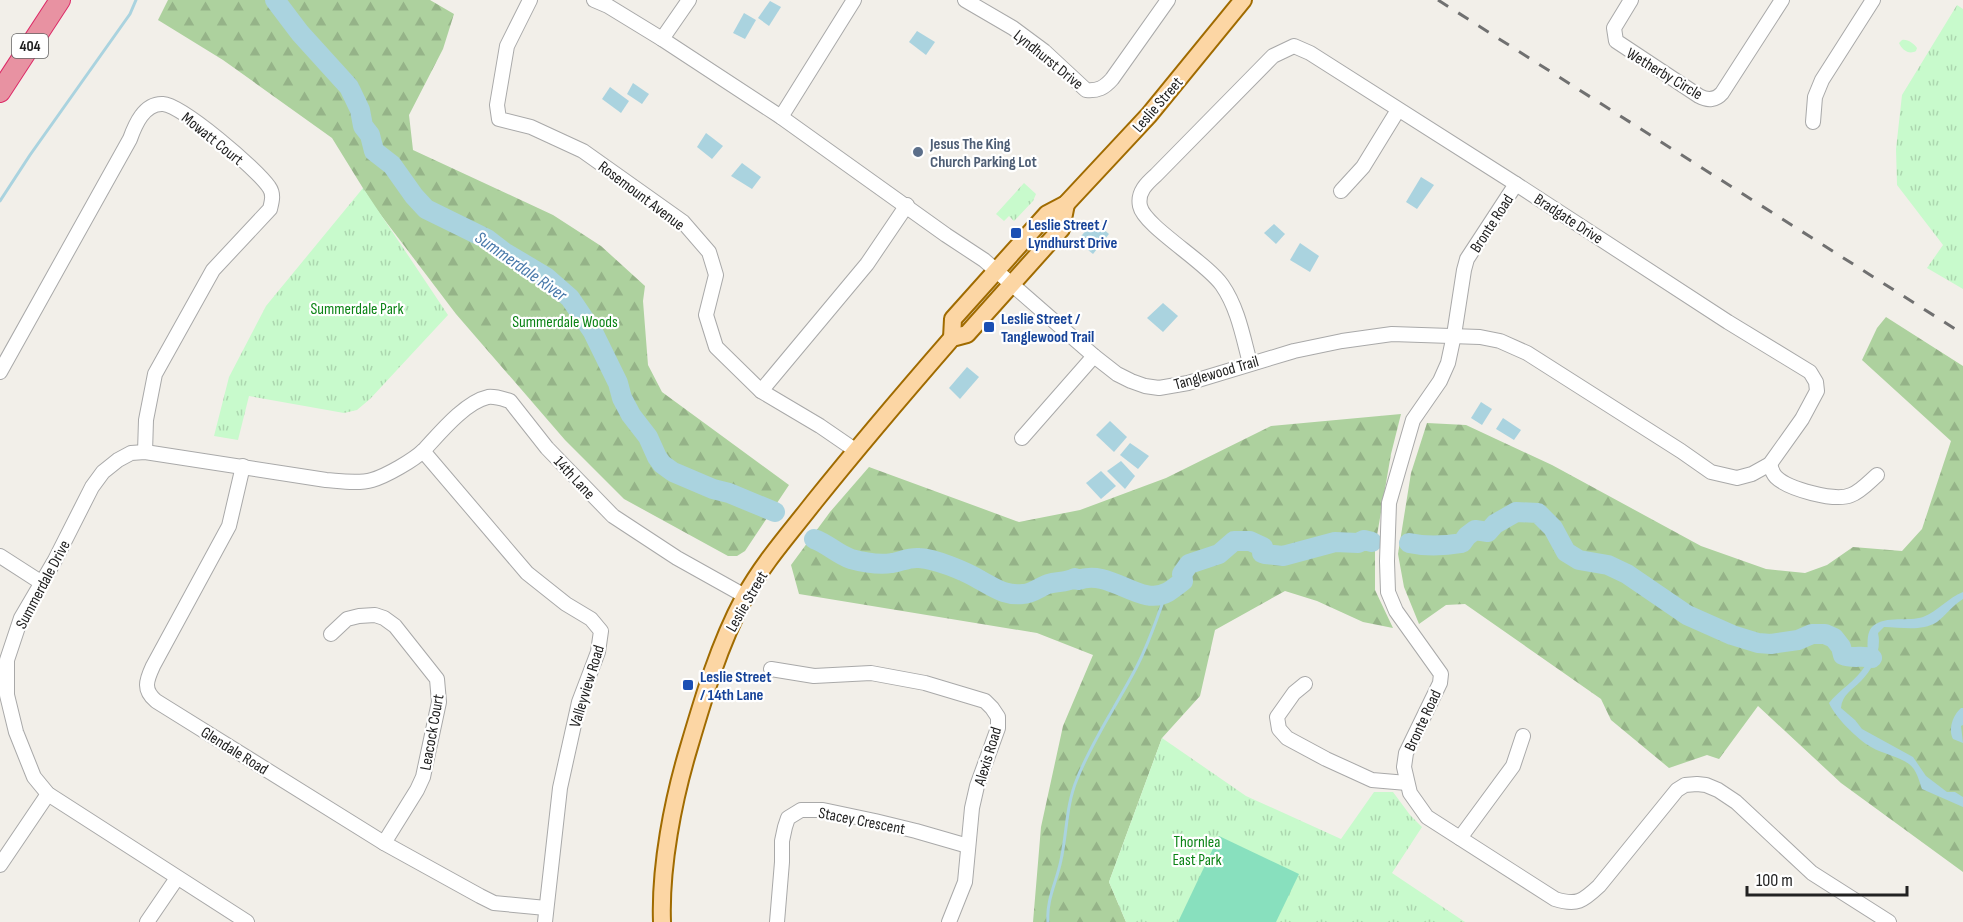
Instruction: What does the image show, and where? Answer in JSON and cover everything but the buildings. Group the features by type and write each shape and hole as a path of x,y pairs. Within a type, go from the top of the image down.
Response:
{"highway":[{"name":"404","path":"0,92 60,0"}],"main road":[{"name":"Leslie Street","path":"952,338 953,319 1047,214 1066,204 1149,115 1243,0"},
{"name":"Leslie Street","path":"662,922 661,894 677,788 707,686 724,639 745,596 779,547 855,450 952,338 967,334 1061,229 1066,204"}],"street":[{"name":"Rosemount Avenue","path":"530,0 507,46 497,105 499,119 531,127 583,151 683,222 709,252 716,275 706,315 716,347 761,391 855,450"},
{"path":"594,0 662,39 781,117 997,271"},
{"path":"662,39 689,0"},
{"path":"781,117 854,0"},
{"name":"Lyndhurst Drive","path":"965,0 1014,28 1044,51 1086,90 1095,91 1104,87 1112,79 1168,0"},
{"name":"Wetherby Circle","path":"1630,0 1614,28 1616,42 1699,96 1708,99 1715,98 1722,93 1782,0"},
{"path":"1813,122 1815,97 1822,80 1873,0"},
{"name":"Bradgate Drive","path":"1250,363 1236,313 1223,286 1193,257 1149,222 1140,205 1141,192 1146,183 1273,56 1294,46 1310,53 1728,322 1810,372 1816,382 1817,391 1802,419 1770,464 1752,474 1737,478 1711,472 1682,451 1527,353 1500,341 1480,336 1454,335"},
{"name":"Mowatt Court","path":"0,372 142,114 151,107 161,104 173,106 208,131 247,164 268,186 272,193 272,201 270,209 213,270 154,374 146,420 145,452"},
{"path":"1341,192 1363,168 1398,110"},
{"name":"Bronte Road","path":"1516,184 1467,259 1448,363 1440,381 1413,420 1389,502 1388,592 1396,610 1441,674 1440,683 1406,753 1404,767 1410,794 1426,817 1555,899 1566,903 1576,903 1586,899 1599,886 1677,790 1685,785 1706,785 1736,802 1812,873 1889,922"},
{"path":"761,391 867,264 907,205"},
{"name":"Tanglewood Trail","path":"997,271 1117,374 1145,386 1159,388 1188,383 1294,351 1392,334 1454,335"},
{"path":"1022,438 1094,356"},
{"name":"14th Lane","path":"423,451 456,418 482,399 490,397 510,401 547,448 613,516 677,558 745,596"},
{"name":"Summerdale Drive","path":"247,922 48,794 34,777 21,748 11,713 7,687 8,660 21,618 92,487 103,472 131,453 145,452 344,482 370,481 397,468 423,451"},
{"name":"Valleyview Road","path":"423,451 527,573 556,597 591,619 601,631 598,652 579,702 560,788 546,915"},
{"path":"1770,464 1775,476 1790,486 1826,496 1854,495 1877,475"},
{"name":"Glendale Road","path":"243,466 230,526 148,676 149,694 156,701 384,843 494,903 546,915"},
{"path":"0,556 42,583"},
{"name":"Leacock Court","path":"331,634 347,619 375,615 384,618 394,626 437,679 439,702 423,777 384,843"},
{"name":"Alexis Road","path":"771,669 814,676 871,673 907,679 985,701 992,708 998,717 998,728 977,786 972,808 965,882 949,922"},
{"path":"1305,684 1294,693 1277,717 1280,729 1287,738 1372,780 1407,783"},
{"path":"1460,838 1513,766 1522,736"},
{"path":"0,865 48,794"},
{"name":"Stacey Crescent","path":"777,922 782,841 785,827 788,818 801,810 824,810 916,831 968,846"},
{"path":"147,922 177,878"}],"green space":[{"name":"Summerdale Woods","path":"168,0 430,0 454,14 443,49 409,115 413,150 553,215 601,246 645,286 643,301 648,365 662,392 789,485 745,551 737,556 728,556 624,499 565,440 456,314 374,206 332,138 223,60 158,20"},
{"path":"1957,5 1963,9 1963,289 1927,268 1943,245 1897,185 1896,149 1902,95"},
{"path":"1902,40 1913,43 1917,48 1916,51 1904,50 1899,43"},
{"path":"1024,183 1036,194 1033,201 1014,221 1009,216 1004,221 996,214"},
{"name":"Summerdale Park","path":"363,188 448,315 357,410 344,413 249,396 238,440 214,436 229,377 266,306"},
{"path":"1886,317 1963,366 1963,872 1841,783 1758,706 1719,759 1707,755 1669,768 1611,720 1601,699 1465,604 1446,605 1419,624 1404,587 1398,554 1411,473 1427,423 1466,425 1552,465 1701,546 1766,569 1805,573 1827,565 1853,547 1902,551 1922,529 1951,441 1862,360 1877,328"},
{"path":"1401,414 1391,454 1375,547 1375,590 1393,628 1363,622 1317,601 1285,591 1215,630 1200,696 1162,738 1109,882 1126,922 1033,922 1041,827 1063,726 1093,655 1037,633 799,594 791,565 830,512 869,467 1019,522 1080,510 1166,478 1271,426"},
{"name":"Thornlea East Park","path":"1162,738 1246,796 1341,839 1374,792 1393,792 1422,827 1392,873 1465,922 1126,922 1109,882"},
{"path":"1219,836 1299,874 1276,922 1178,922"}],"water":[{"path":"770,1 781,7 769,26 758,18"},
{"path":"744,13 756,20 745,39 733,33"},
{"path":"917,31 935,42 926,55 909,42"},
{"path":"633,83 649,94 642,104 627,94"},
{"path":"610,87 629,101 621,113 602,99"},
{"path":"706,133 723,146 712,159 697,147"},
{"path":"742,163 761,177 752,189 731,176"},
{"path":"1421,177 1434,185 1417,209 1406,202"},
{"path":"1094,221 1109,234 1093,254 1077,241"},
{"path":"1274,224 1285,234 1276,244 1264,233"},
{"path":"1300,243 1319,256 1310,272 1290,260"},
{"path":"1163,303 1178,316 1163,332 1147,318"},
{"path":"967,367 979,377 960,399 949,388"},
{"path":"1481,402 1492,409 1482,425 1471,418"},
{"path":"1503,418 1521,430 1514,440 1496,429"},
{"path":"1110,421 1127,437 1114,452 1096,435"},
{"path":"1130,443 1149,456 1138,469 1120,455"},
{"path":"1121,461 1135,476 1125,489 1107,471"},
{"path":"1101,471 1116,486 1101,499 1086,483"},
{"path":"1963,592 1963,599 1931,625 1918,628 1884,627 1878,633 1879,646 1873,665 1845,696 1841,708 1862,729 1913,757 1926,776 1947,792 1955,792 1963,797 1963,807 1922,789 1912,766 1865,743 1841,721 1829,703 1865,666 1868,634 1873,626 1884,621 1923,617"},
{"path":"1963,708 1963,725 1961,726 1963,743 1953,739 1951,731 1954,718"}],"waterway":[{"path":"0,201 130,14 136,0"},
{"name":"Summerdale River","path":"275,0 300,33 349,87 360,110 363,126 370,135 374,151 392,165 426,209 487,239 546,277 570,298 593,332 618,383 622,398 631,415 648,437 662,464 673,472 713,489 729,493 775,512"},
{"path":"1409,543 1436,546 1462,543 1475,530 1488,532 1495,524 1516,512 1538,513 1553,528 1566,552 1579,560 1608,565 1627,574 1687,615 1732,635 1758,643 1771,644 1798,640 1812,634 1825,634 1834,638 1841,647 1843,655 1872,658"},
{"path":"814,539 846,557 860,561 887,564 915,558 934,561 959,569 1011,594 1026,594 1052,583 1075,578 1078,580 1090,578 1102,579 1136,592 1157,596 1168,592 1183,581 1182,574 1189,564 1219,554 1234,541 1250,541 1263,547 1262,553 1283,556 1335,542 1358,543 1364,540 1372,542"},
{"path":"1048,922 1050,898 1061,860 1073,789 1090,751 1140,661 1166,593"}],"railway":[{"path":"1438,0 1963,334"}],"place":[{"name":"Jesus The King Church Parking Lot","path":"918,152"},
{"name":"Leslie Street / Lyndhurst Drive","path":"1016,233"},
{"name":"Leslie Street / Tanglewood Trail","path":"989,327"},
{"name":"Leslie Street / 14th Lane","path":"688,685"}]}
